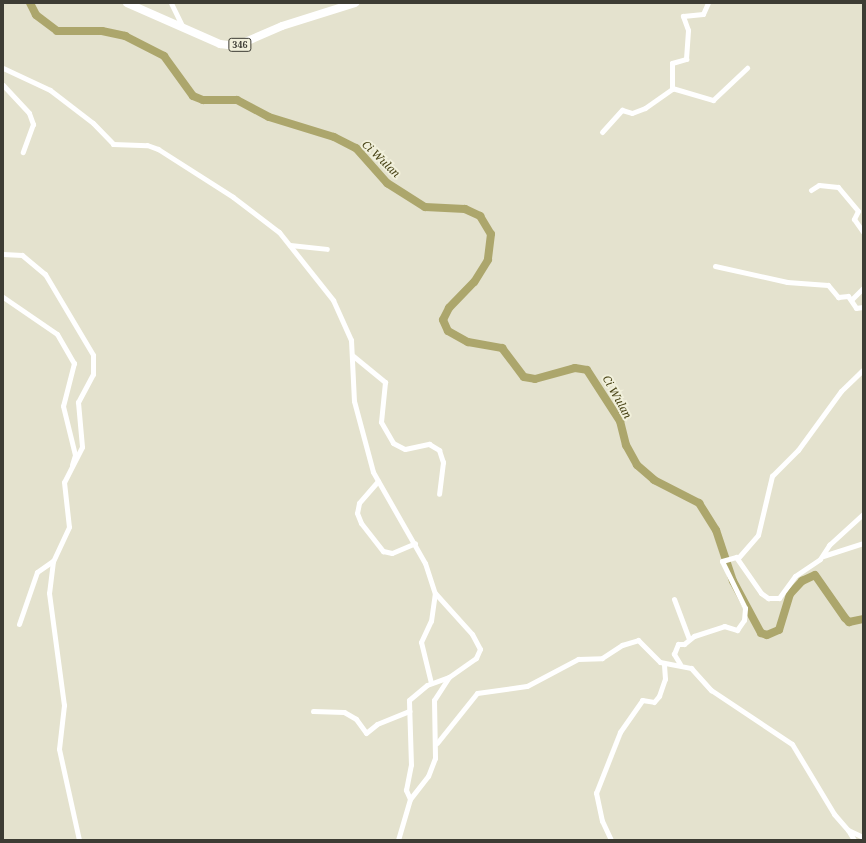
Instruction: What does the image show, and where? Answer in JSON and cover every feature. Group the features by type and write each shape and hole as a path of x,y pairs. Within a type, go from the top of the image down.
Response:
{"main road":[{"name":"346","path":"127,3 183,29 220,44 236,46 282,26 355,3"}],"street":[{"path":"171,3 183,29"},
{"path":"672,88 672,63 686,59 688,30 683,17 703,14 708,3"},
{"path":"3,68 50,90 93,122 113,144 147,145 158,149 232,197 290,245 333,300 351,340 354,401 378,481 415,544 434,594 472,634 480,649 476,658 448,677 431,683 412,695 409,711 411,765 406,790 410,799"},
{"path":"672,88 713,100 747,68"},
{"path":"3,85 29,113 33,124 23,152"},
{"path":"602,132 622,109 632,113 645,108 672,88"},
{"path":"811,190 819,185 838,187 858,211 854,219 863,232"},
{"path":"290,245 327,249"},
{"path":"3,254 22,255 45,274 92,352 93,374 78,402 82,447 64,482 69,527 53,561 49,600 64,705 59,749 79,840"},
{"path":"715,266 787,282 828,285 838,296 852,299"},
{"path":"852,299 863,288"},
{"path":"3,297 57,334 73,362 63,406 75,455 71,468"},
{"path":"852,299 856,308 863,307"},
{"path":"352,356 385,382 381,422 393,444 405,449 429,444 439,450 443,462 439,494"},
{"path":"680,664 674,656 675,646 724,626 737,631 744,620 744,608 727,577 723,561 735,557 758,535 772,476 798,450 849,381 863,370"},
{"path":"378,481 359,503 357,513 361,523 383,551 392,553 415,544"},
{"path":"823,556 829,545 863,514"},
{"path":"735,557 761,594 776,598 795,576 823,556 863,543"},
{"path":"19,624 38,572 53,561"},
{"path":"431,683 421,642 432,621 434,594"},
{"path":"674,599 689,639"},
{"path":"437,743 476,693 527,686 578,659 602,658 634,640 642,643 664,664 665,679 658,697 653,702 642,700 620,732 596,793 602,821 611,840"},
{"path":"664,664 680,664 691,668 711,690 795,747 829,805 854,840"},
{"path":"398,840 410,799 428,776 437,743 434,700 448,677"},
{"path":"313,711 344,712 356,719 366,733 377,724 409,711"},
{"path":"848,830 863,837"}],"waterway":[{"name":"Ci Wulan","path":"30,3 36,15 57,31 102,31 125,36 164,56 193,96 203,100 237,100 269,117 334,137 356,148 387,183 425,207 465,209 480,216 491,234 488,260 474,282 449,308 443,320 448,331 468,342 502,348 524,377 535,379 575,368 587,370 620,421 626,445 637,465 654,480 699,503 716,530 733,581 761,633 767,635 779,630 790,594 802,581 815,575 849,622 863,619"}]}
